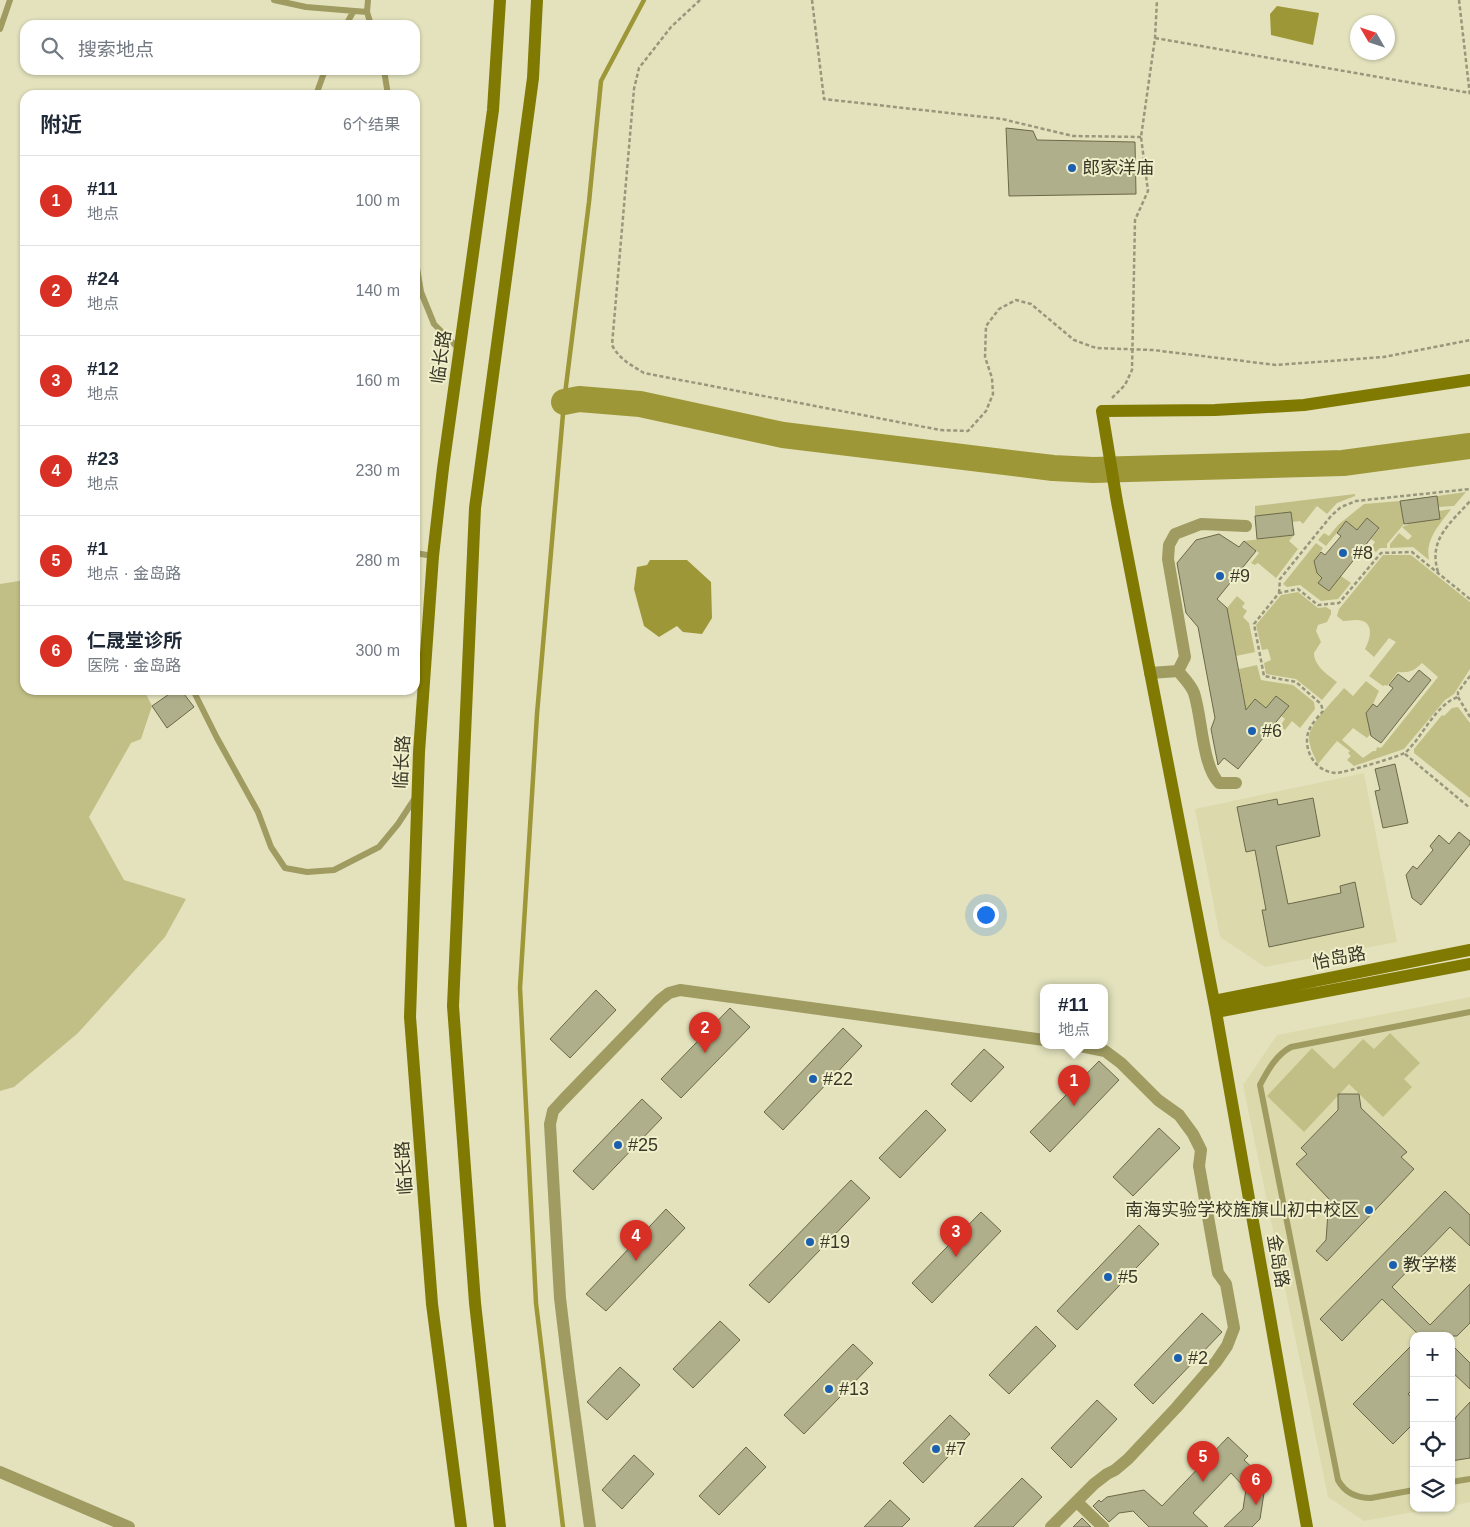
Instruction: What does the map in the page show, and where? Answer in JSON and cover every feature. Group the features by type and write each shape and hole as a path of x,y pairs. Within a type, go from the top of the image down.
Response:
{"main road":[{"name":"临长路","path":"461,1527 432,1304 410,1017 418,794 433,556 493,110 500,0"},
{"path":"500,1527 475,1303 453,1006 475,508 533,78 537,0"},
{"path":"1102,411 1215,410 1304,405 1470,380"},
{"name":"金岛路","path":"1102,411 1117,502 1215,1007 1308,1527"},
{"name":"怡岛路","path":"1215,1007 1470,950"},
{"path":"1215,1007 1470,964"}],"street":[{"path":"1178,671 1185,656 1168,559 1169,545 1175,534 1201,524 1246,526"},
{"path":"1150,673 1178,671"},
{"path":"1178,671 1194,691 1206,751 1214,777 1219,783 1236,783"},
{"path":"590,1527 568,1373 560,1298 550,1134 553,1111 564,1099 660,1000 669,993 680,990 1040,1039"},
{"path":"1051,1527 1094,1484 1128,1459 1176,1408 1216,1362 1227,1346 1234,1328 1226,1284 1218,1273 1199,1166 1201,1150 1194,1134 1179,1115 1158,1100 1121,1063 1105,1051 1095,1049"},
{"path":"0,1472 129,1527"},
{"path":"1077,1502 1103,1527"}],"lane":[{"path":"0,29 10,0"},
{"path":"274,0 306,7 367,12"},
{"path":"368,0 367,12 369,20"},
{"path":"349,20 353,12"},
{"path":"318,90 323,75"},
{"path":"385,75 387,90"},
{"path":"420,282 434,324 460,349"},
{"path":"420,554 433,556"},
{"path":"196,695 258,812 271,847 285,868 308,872 334,870 379,846 398,824 418,794"},
{"path":"1410,1491 1364,1498 1349,1492 1338,1480 1260,1085 1276,1060 1291,1047 1470,1012"},
{"path":"1455,1481 1470,1479"}],"path":[{"path":"700,0 671,27 639,68 634,89 612,345 626,362 644,373 940,430 968,431 986,412 993,394 992,378 985,357 986,326 999,309 1016,300 1031,304 1074,340 1096,348 1153,350 1276,365 1384,357 1470,340"},
{"path":"812,0 824,99 1002,118 1073,136 1141,137"},
{"path":"1102,411 1110,399 1128,380 1132,370 1135,220 1148,191 1141,137 1155,38 1157,0"},
{"path":"1155,38 1470,94 1459,0"},
{"path":"1458,697 1445,704 1405,754 1339,773 1328,772 1314,763 1307,741 1308,731 1323,711 1321,704 1296,682 1264,676 1254,624 1279,593 1280,579 1331,516 1341,507 1356,501 1470,489"},
{"path":"1438,572 1435,547 1439,538 1470,501"},
{"path":"1279,593 1298,589 1318,606 1338,603 1381,553 1412,552 1470,599"},
{"path":"1470,676 1458,692 1458,697 1470,717"},
{"path":"1405,754 1470,808"}],"shaded area":[{"path":"1277,6 1319,13 1313,45 1271,35 1270,14"},
{"path":"1466,492 1454,506 1438,507 1437,496"},
{"path":"1355,494 1355,496 1337,503 1327,514 1317,506 1303,524 1300,521 1292,522 1291,512 1255,516 1255,506"},
{"path":"1400,501 1404,524 1387,544 1387,548 1380,548 1376,552 1371,548 1375,542 1371,539 1379,529 1367,518 1357,530 1346,522 1326,546 1318,540 1324,533 1329,536 1338,525 1364,504"},
{"path":"1451,509 1431,538 1428,552 1429,560 1413,547 1390,548 1390,544 1399,533 1408,540 1412,536 1402,527 1439,511"},
{"path":"1294,535 1289,541 1298,549 1276,578 1258,563 1255,565 1251,563 1259,553 1244,541"},
{"path":"1316,543 1323,548 1314,561 1317,573 1322,578 1319,583 1329,591 1341,576 1351,583 1338,599 1321,601 1300,585 1287,587 1283,584"},
{"path":"1383,555 1411,555 1470,602 1470,669 1454,694 1445,700 1404,749 1354,766 1347,760 1351,756 1348,753 1350,751 1337,741 1318,764 1310,744 1310,731 1318,718 1344,688 1353,696 1366,681 1379,691 1366,713 1369,725 1374,730 1367,738 1353,728 1342,740 1363,758 1376,751 1377,747 1381,748 1438,677 1422,663 1411,671 1398,672 1387,686 1383,686 1369,676 1396,642 1389,638 1374,657 1365,649 1370,635 1369,626 1362,621 1343,621 1337,616 1339,609"},
{"path":"650,560 687,560 711,582 712,618 702,634 683,632 677,626 659,637 644,626 634,589 637,567 647,565"},
{"path":"20,581 20,695 146,695 152,706 141,739 131,743 89,817 124,880 186,899 165,937 78,1033 14,1087 0,1091 0,584"},
{"path":"1298,592 1318,608 1326,607 1331,610 1327,622 1318,625 1316,631 1321,642 1314,653 1319,666 1337,682 1322,700 1296,679 1266,674 1264,663 1271,660 1268,649 1262,650 1256,625 1281,595"},
{"path":"1237,596 1245,603 1242,607 1247,611 1243,617 1249,623 1255,652 1236,656 1227,608"},
{"path":"1257,665 1261,680 1293,685 1314,702 1315,709 1300,728 1292,721 1285,730 1280,726 1285,719 1281,716 1289,706 1276,696 1266,708 1255,699 1246,710 1239,669"},
{"path":"1458,707 1470,723 1470,798 1414,753 1414,749 1442,715 1444,716 1452,708"},
{"path":"1364,773 1397,942 1265,967 1220,937 1195,809"},
{"name":"南海实验学校旌旗山初中校区","path":"1470,997 1470,1502 1455,1505 1455,1332 1410,1332 1410,1512 1414,1512 1364,1521 1328,1497 1243,1085 1277,1035"},
{"path":"1390,1033 1420,1063 1404,1079 1412,1087 1383,1117 1349,1084 1304,1132 1267,1096 1312,1048 1334,1069 1363,1039 1374,1049"}],"building":[{"name":"郎家洋庙","path":"1006,128 1033,131 1037,140 1135,142 1136,194 1009,196"},
{"path":"1437,496 1440,519 1404,524 1400,501"},
{"path":"1291,512 1294,535 1257,539 1255,516"},
{"name":"#8","path":"1367,518 1379,528 1329,591 1318,583 1322,578 1317,573 1314,561 1321,552 1325,555 1341,536 1337,533 1346,521 1357,530"},
{"path":"1219,534 1239,547 1244,541 1256,551 1217,599 1227,608 1246,710 1255,699 1266,708 1276,696 1289,706 1238,769 1224,758 1218,765 1211,729 1215,718 1198,627 1186,613 1177,563 1196,540"},
{"path":"1419,670 1431,680 1381,743 1371,736 1366,713 1373,704 1377,707 1393,688 1389,685 1398,674 1409,682"},
{"path":"168,695 185,695 194,707 167,728 152,706"},
{"path":"1395,764 1408,823 1383,828 1375,791 1380,790 1375,769"},
{"path":"1313,798 1320,836 1276,846 1288,904 1341,893 1340,886 1355,882 1364,927 1269,947 1262,910 1266,910 1255,850 1246,852 1237,807 1277,799 1278,805"},
{"path":"1459,832 1470,841 1470,844 1421,905 1412,898 1406,875 1413,866 1417,869 1433,850 1430,846 1439,835 1449,844"},
{"path":"596,990 616,1010 570,1058 550,1039"},
{"path":"730,1008 750,1027 681,1098 661,1079"},
{"name":"#22","path":"843,1028 862,1046 783,1130 764,1112"},
{"path":"984,1049 1004,1067 971,1102 951,1084"},
{"path":"1099,1061 1119,1080 1050,1152 1030,1132"},
{"path":"1338,1094 1359,1094 1361,1108 1407,1152 1401,1157 1414,1169 1327,1261 1316,1251 1326,1240 1329,1199 1296,1164 1307,1154 1301,1148 1338,1110"},
{"name":"#25","path":"642,1099 662,1118 593,1190 573,1171"},
{"path":"926,1110 946,1130 900,1178 879,1158"},
{"path":"1159,1128 1180,1148 1133,1196 1113,1177"},
{"name":"#19","path":"851,1180 870,1198 769,1303 749,1285"},
{"name":"教学楼","path":"1445,1191 1470,1215 1470,1246 1450,1227 1392,1287 1430,1325 1470,1284 1470,1323 1457,1336 1455,1336 1455,1332 1416,1332 1382,1299 1342,1341 1320,1319"},
{"path":"666,1209 685,1228 606,1311 586,1294"},
{"path":"981,1212 1001,1231 932,1303 912,1283"},
{"name":"#5","path":"1139,1225 1159,1244 1077,1330 1057,1311"},
{"name":"#2","path":"1202,1313 1222,1332 1153,1404 1134,1385"},
{"path":"720,1321 740,1340 693,1388 673,1369"},
{"path":"1036,1326 1056,1346 1009,1394 989,1375"},
{"name":"#13","path":"853,1344 873,1363 804,1434 784,1415"},
{"path":"1410,1347 1410,1392 1408,1394 1410,1396 1410,1427 1393,1444 1353,1404"},
{"path":"1455,1348 1470,1363 1470,1389 1455,1375"},
{"path":"620,1367 640,1385 607,1420 587,1402"},
{"path":"1097,1400 1117,1419 1071,1468 1051,1448"},
{"path":"1470,1402 1470,1458 1455,1460 1455,1419"},
{"name":"#7","path":"950,1415 970,1434 923,1483 903,1463"},
{"path":"1228,1437 1248,1456 1244,1460 1266,1480 1260,1519 1252,1527 1224,1527 1243,1509 1246,1489 1231,1473 1193,1513 1208,1527 1149,1527 1133,1511 1119,1513 1109,1522 1093,1506 1099,1500 1101,1502 1107,1497 1144,1490 1162,1506"},
{"path":"746,1447 766,1467 719,1515 699,1496"},
{"path":"634,1455 654,1474 622,1509 602,1490"},
{"path":"1022,1478 1042,1497 1013,1527 974,1527"},
{"path":"890,1500 910,1519 902,1527 864,1527"},
{"path":"1082,1518 1091,1527 1073,1527"}],"waterway":[{"path":"563,1527 536,1303 520,988 537,714 564,402 589,202 601,81 644,0"},
{"path":"564,402 579,399 640,404 783,435 1053,468 1093,470 1343,463 1470,446"}],"place":[{"name":"郎家洋庙","path":"1072,168"},
{"name":"#8","path":"1343,553"},
{"name":"#9","path":"1220,576"},
{"name":"#6","path":"1252,731"},
{"name":"#24","path":"705,1053"},
{"name":"#22","path":"813,1079"},
{"name":"#11","path":"1074,1106"},
{"name":"#25","path":"618,1145"},
{"name":"南海实验学校旌旗山初中校区","path":"1369,1210"},
{"name":"#19","path":"810,1242"},
{"name":"#12","path":"956,1257"},
{"name":"#23","path":"636,1261"},
{"name":"教学楼","path":"1393,1265"},
{"name":"#5","path":"1108,1277"},
{"name":"#2","path":"1178,1358"},
{"name":"#13","path":"829,1389"},
{"name":"#7","path":"936,1449"},
{"name":"#1","path":"1203,1482"},
{"name":"仁晟堂诊所","path":"1256,1505"}]}
